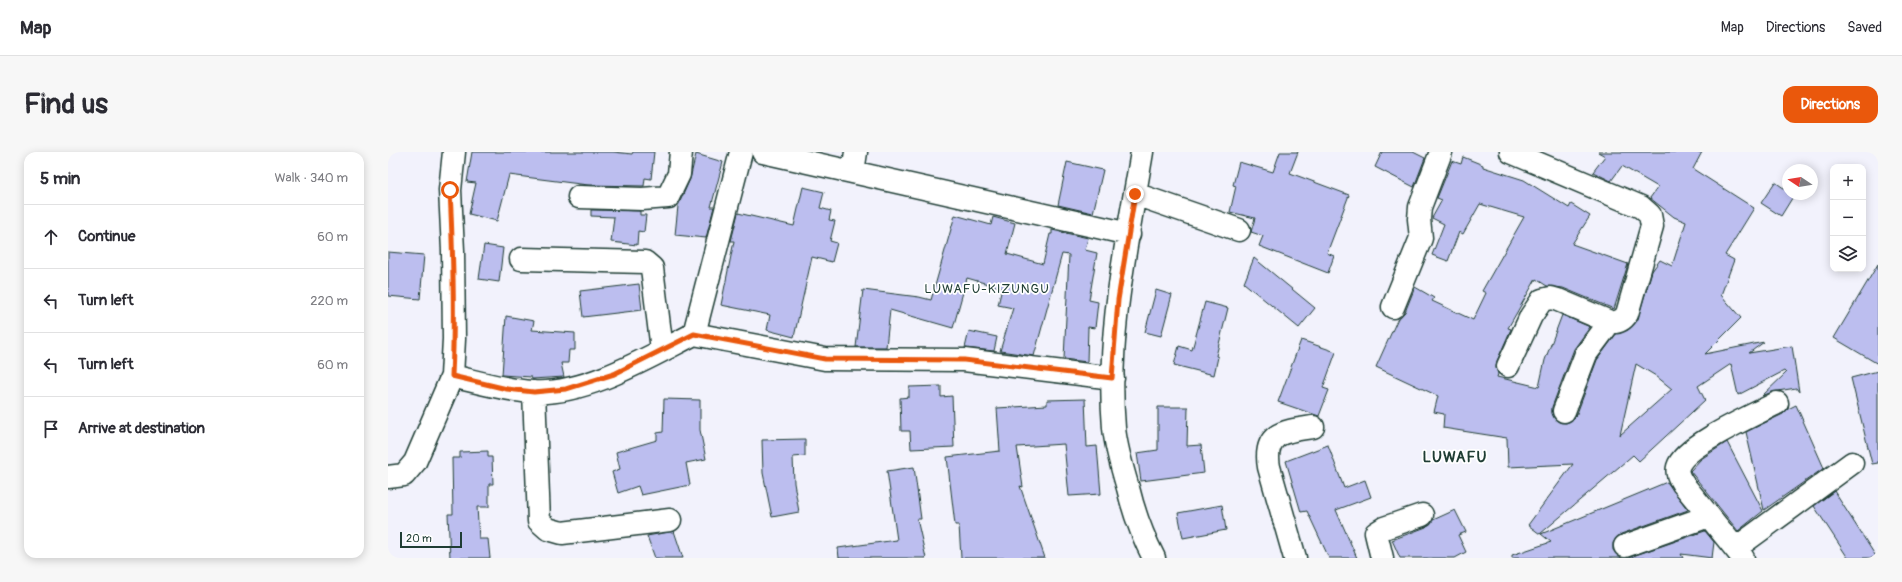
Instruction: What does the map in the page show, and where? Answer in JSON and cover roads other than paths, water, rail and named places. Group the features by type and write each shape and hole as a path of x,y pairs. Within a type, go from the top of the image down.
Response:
{"street":[{"path":"388,477 404,475 415,462 452,376 454,339 450,190 454,152"},
{"path":"579,197 642,199 668,197 679,174 681,152"},
{"path":"694,334 741,152"},
{"path":"764,152 855,162 1129,234"},
{"path":"1142,152 1118,300 1112,378 1114,430 1121,462 1136,521 1154,558"},
{"path":"1393,307 1421,238 1419,219 1420,207 1442,152"},
{"path":"1508,366 1531,316 1542,300 1551,298 1558,300 1610,322 1619,321 1627,314 1652,226 1650,215 1641,207 1511,152"},
{"path":"1135,194 1239,230"},
{"path":"521,258 645,262 652,268 662,350"},
{"path":"1564,411 1586,354 1610,322"},
{"path":"452,376 507,389 534,392 566,389 598,380 694,334 825,359 964,360 1112,378"},
{"path":"534,392 539,521 548,529 562,533 670,520"},
{"path":"1777,403 1736,423 1703,442 1680,462 1678,468 1678,476 1740,553 1852,463"},
{"path":"1295,558 1269,467 1267,456 1268,446 1276,436 1293,430 1313,426"},
{"path":"1382,558 1376,533 1384,528 1422,515"},
{"path":"1625,546 1709,516"}],"district":[{"name":"LUWAFU-KIZUNGU","path":"987,288"},
{"name":"LUWAFU","path":"1455,457"}]}
